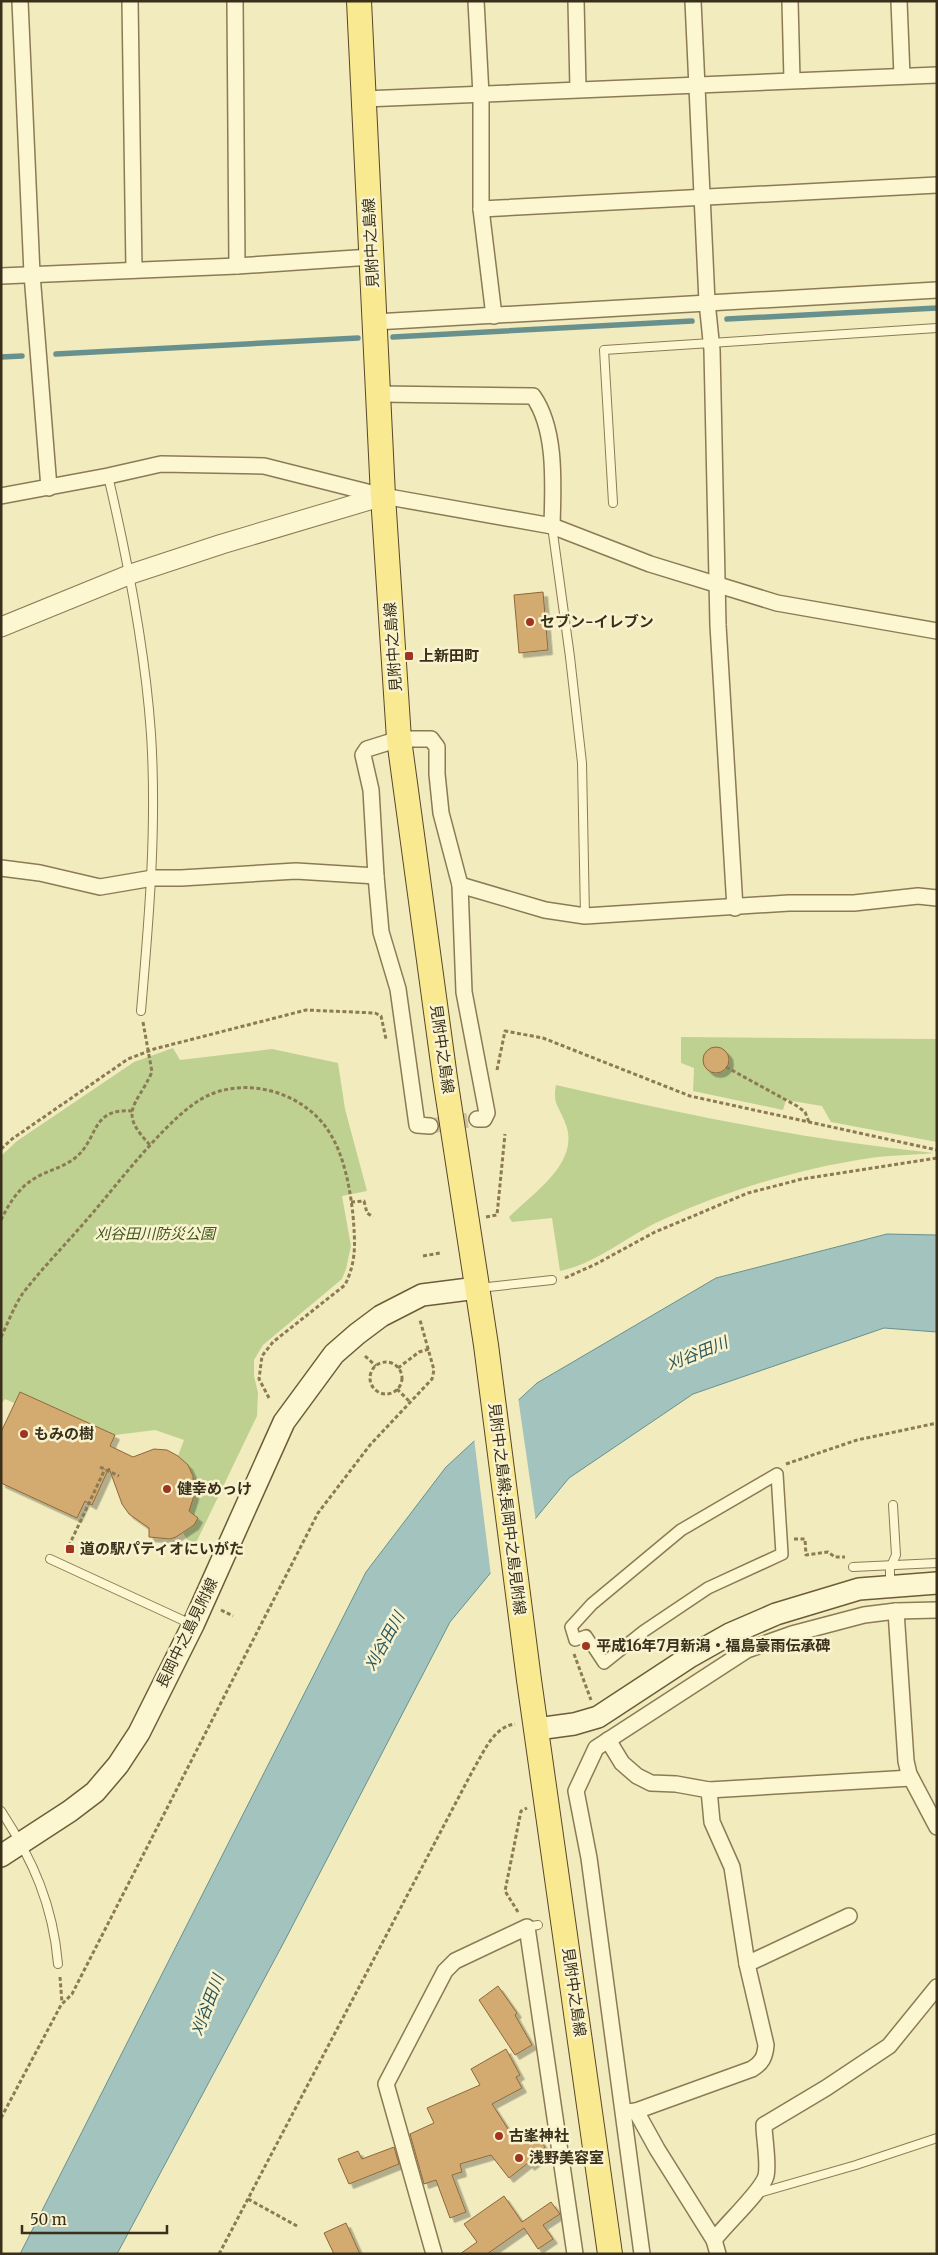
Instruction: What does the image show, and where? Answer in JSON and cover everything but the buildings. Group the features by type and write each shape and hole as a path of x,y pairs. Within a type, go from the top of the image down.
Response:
{"main road":[{"name":"見附中之島線","path":"359,1 379,394 382,496 399,739 477,1288"},
{"name":"見附中之島線;長岡中之島見附線","path":"477,1288 530,1680 526,1727"},
{"name":"長岡中之島見附線","path":"1,1856 95,1792 118,1765 139,1733 193,1625 284,1422 334,1354 356,1334 422,1295 477,1288"},
{"path":"526,1727 574,1724 598,1717 691,1656 730,1634 776,1614 859,1589 891,1575 937,1583"},
{"name":"見附中之島線","path":"526,1727 610,2254"}],"street":[{"path":"20,1 32,274 49,488"},
{"path":"130,1 134,270"},
{"path":"235,1 237,266"},
{"path":"476,1 481,95 481,209 494,316"},
{"path":"576,1 578,89"},
{"path":"693,1 707,302 712,342 718,625 735,908"},
{"path":"790,1 792,80"},
{"path":"899,1 902,76"},
{"path":"364,99 481,95 696,83 937,75"},
{"path":"481,209 702,199 937,185"},
{"path":"1,276 237,266 371,257"},
{"path":"375,322 937,290"},
{"path":"379,394 533,396 542,410 554,474 552,526"},
{"path":"1,496 49,488 161,464 197,463 264,466 382,496 552,526 717,586 777,603 937,631"},
{"path":"1,628 131,574 222,544 382,496"},
{"path":"430,1126 417,1125 398,989 382,932 376,876 371,790 363,755 366,749 399,739 431,739 438,747 437,774 441,813 460,884 464,992 487,1114 484,1119 477,1119"},
{"path":"1,868 40,873 100,887 152,878 296,871 376,876"},
{"path":"460,884 545,910 585,916 735,908 789,903 854,903 918,896 937,898"},
{"path":"777,1474 781,1538 782,1554 708,1588 644,1631 604,1662 586,1636 575,1640 571,1627 592,1604 681,1530 777,1474"},
{"path":"642,2254 629,2112 592,1917 576,1791 596,1748 674,1695 747,1650 792,1634 864,1615 896,1611 937,1610"},
{"path":"896,1611 906,1761 911,1778 937,1827"},
{"path":"608,1740 622,1763 637,1776 651,1783 676,1784 709,1790 911,1778"},
{"path":"629,2112 752,2069 760,2064 765,2055 766,2045 747,1964 732,1867 712,1822 709,1790"},
{"path":"747,1964 848,1916"},
{"path":"434,2254 386,2084 444,1970 455,1961 533,1926 575,2254"},
{"path":"716,2247 726,2223 754,2194 766,2176 764,2124 826,2088 889,2046 937,1987"},
{"path":"629,2112 657,2149 716,2247"}],"lane":[{"path":"613,503 604,350 937,328"},
{"path":"108,476 131,574 147,687 151,736 152,878 141,1011"},
{"path":"552,526 582,763 585,916"},
{"path":"477,1288 552,1280"},
{"path":"891,1575 896,1555 893,1505"},
{"path":"50,1559 193,1625"},
{"path":"853,1567 891,1575 937,1563"},
{"path":"1,1811 22,1843 44,1891 56,1942 58,1964"},
{"path":"754,2194 856,2165 937,2138"}],"path":[{"path":"1,1149 12,1139 128,1059 150,1051 306,1010 375,1013 381,1016 387,1043"},
{"path":"141,1011 150,1051 152,1072 133,1105 131,1118 135,1128 150,1146"},
{"path":"496,1076 505,1031 543,1038 690,1096 937,1150"},
{"path":"726,1067 797,1106 805,1112 808,1122"},
{"path":"1,1337 22,1295 150,1146 190,1105 210,1094 234,1088 255,1088 272,1091 297,1102 324,1124 331,1135 342,1160 351,1202 356,1249 350,1274 345,1285 272,1342 262,1356 259,1379 269,1398"},
{"path":"1,1220 22,1188 37,1177 75,1158 84,1148 101,1120 119,1110 132,1111"},
{"path":"486,1217 497,1215 504,1134"},
{"path":"552,1280 563,1279 579,1273 655,1232 748,1194 802,1179 937,1158"},
{"path":"351,1202 364,1201 367,1213 373,1217"},
{"path":"423,1256 440,1253"},
{"path":"61,2005 72,1994 318,1513 370,1445 432,1379 434,1370 420,1320"},
{"path":"398,1368 419,1352 429,1349"},
{"path":"366,1356 376,1366"},
{"path":"390,1362 398,1368 402,1376 397,1389 383,1393 374,1389 370,1380 372,1370 376,1366 390,1362"},
{"path":"397,1389 410,1402"},
{"path":"100,1467 119,1476"},
{"path":"65,1553 105,1469"},
{"path":"781,1538 805,1539 806,1555 828,1552 835,1556 853,1557"},
{"path":"220,1609 233,1616"},
{"path":"219,2254 491,1739 505,1726 526,1727"},
{"path":"528,1808 521,1811 505,1891 533,1926"},
{"path":"1,2118 63,2000 58,1964"},
{"path":"248,2199 297,2226"}],"green space":[{"path":"681,1037 937,1039 937,1142 831,1122 822,1106 786,1100 783,1110 693,1091 694,1068 681,1063"},
{"name":"刈谷田川防災公園","path":"173,1048 180,1060 272,1049 338,1063 345,1109 367,1191 342,1196 351,1246 342,1279 263,1345 254,1360 254,1376 258,1393 257,1416 193,1549 183,1533 194,1525 188,1511 194,1496 193,1476 188,1465 178,1456 184,1440 155,1430 115,1435 20,1392 14,1403 5,1399 1,1404 1,1156 17,1141 134,1062"},
{"path":"556,1085 744,1125 886,1148 934,1153 870,1158 816,1168 738,1190 662,1220 600,1256 560,1271 552,1218 512,1222 509,1217 551,1177 560,1165 566,1152 569,1139 566,1125 556,1102"}],"water":[{"name":"刈谷田川","path":"887,1234 937,1235 937,1332 884,1328 693,1394 569,1478 450,1622 284,1942 117,2254 20,2254 366,1572 446,1467 537,1383 716,1278"}],"pier":[{"path":"518,1397 536,1522 491,1576 474,1438"}],"waterway":[{"path":"727,319 937,308"},
{"path":"393,337 692,321"},
{"path":"56,354 358,338"},
{"path":"1,357 22,356"}],"tunnel":[{"path":"430,1126 477,1119"}],"place":[{"name":"セブン-イレブン","path":"530,622"},
{"name":"上新田町","path":"409,656"},
{"name":"もみの樹","path":"24,1434"},
{"name":"健幸めっけ","path":"167,1489"},
{"name":"道の駅パティオにいがた","path":"70,1549"},
{"name":"平成16年7月新潟・福島豪雨伝承碑","path":"586,1646"},
{"name":"古峯神社","path":"499,2136"},
{"name":"浅野美容室","path":"519,2158"}]}
